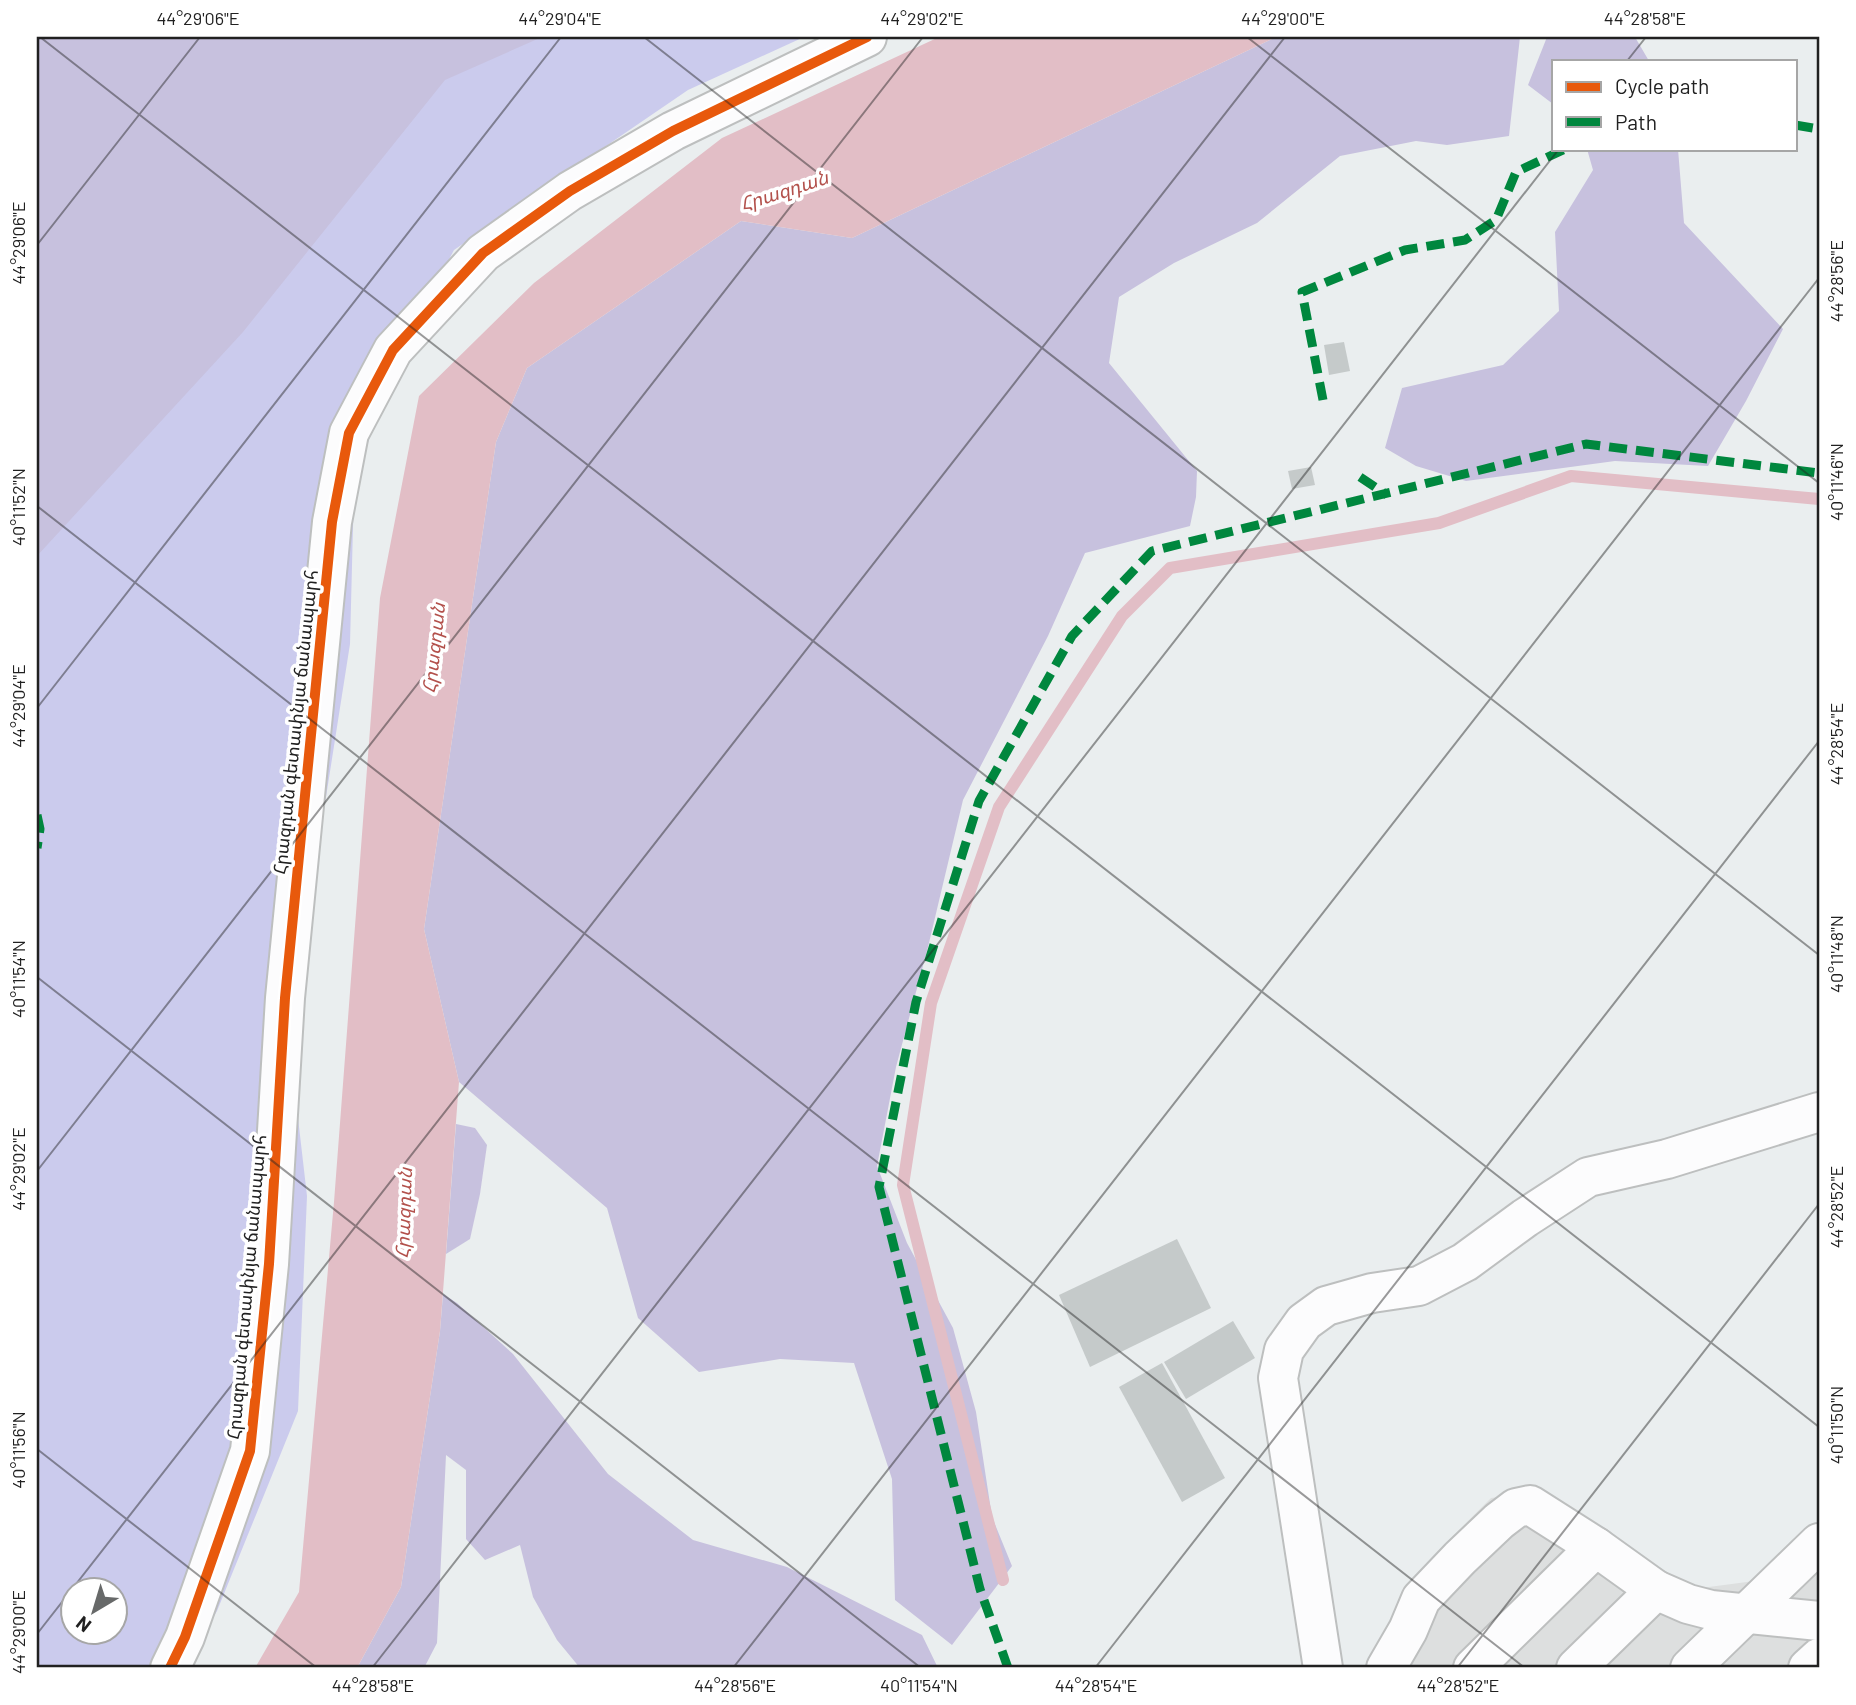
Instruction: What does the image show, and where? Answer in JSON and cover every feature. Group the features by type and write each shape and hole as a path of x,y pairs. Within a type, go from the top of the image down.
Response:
{"street":[{"name":"Հրազդան գետափնյա ճանապարհ","path":"170,1668 186,1637 250,1451 269,1264 286,985 332,522 349,433 393,350 483,253 570,191 673,131 867,37"},
{"path":"1323,1668 1278,1378 1284,1350 1304,1322 1326,1306 1372,1293 1419,1286 1465,1262 1588,1177 1667,1159 1819,1112"},
{"path":"1386,1668 1408,1630 1421,1599 1460,1558 1516,1508 1530,1505 1656,1590 1688,1604 1711,1610 1819,1621"},
{"path":"1690,1668 1819,1543"},
{"path":"1473,1668 1596,1547"},
{"path":"1576,1668 1656,1590"},
{"path":"1808,1668 1819,1658"}],"shaded area":[{"path":"37,37 804,37 688,90 454,250 392,366 354,487 350,644 326,797 286,1014 307,1196 298,1411 217,1611 183,1668 37,1668"},
{"path":"37,37 542,37 445,80 243,332 37,556"},
{"path":"1276,37 1520,37 1509,136 1447,145 1416,141 1340,156 1257,223 1174,263 1119,297 1109,363 1197,471 1196,497 1190,526 1085,553 1048,636 963,800 896,1067 877,1166 907,1243 953,1328 976,1412 992,1517 1012,1566 952,1645 895,1600 892,1479 854,1363 780,1359 699,1372 638,1318 607,1208 459,1082 424,929 496,442 527,368 741,221 852,238"},
{"path":"1547,37 1635,37 1648,60 1552,60 1552,103 1528,85"},
{"path":"1587,150 1678,150 1684,223 1783,329 1746,401 1708,466 1615,461 1466,481 1416,466 1385,448 1402,388 1503,365 1559,311 1555,232 1593,170"},
{"path":"456,1124 475,1128 487,1145 470,1239 446,1254"},
{"path":"443,1294 457,1303 513,1354 608,1474 693,1540 787,1567 922,1635 938,1668 580,1668 557,1640 533,1597 520,1545 485,1560 466,1539 466,1470 446,1455 437,1643 424,1668 357,1668 401,1587 440,1331"},
{"path":"1540,1492 1686,1590 1762,1580 1819,1522 1819,1668 1373,1668 1413,1586 1441,1548 1491,1498"}],"water":[{"name":"Հրազդան","path":"939,37 1276,37 852,238 741,221 527,368 496,442 424,929 459,1082 440,1331 401,1587 357,1668 255,1668 299,1592 334,1202 380,598 419,396 534,283 722,138"}],"building":[{"path":"1344,342 1350,371 1329,375 1324,345"},
{"path":"1311,467 1315,485 1292,489 1288,471"},
{"path":"1177,1239 1211,1308 1090,1367 1059,1295"},
{"path":"1233,1321 1255,1358 1186,1399 1164,1362"},
{"path":"1162,1363 1225,1478 1182,1502 1119,1387"}],"waterway":[{"path":"1003,1580 903,1185 931,1003 999,807 1122,616 1170,568 1439,523 1571,476 1819,499"}],"marked path":[{"path":"1797,125 1819,129"},
{"path":"1323,400 1302,292 1405,250 1465,240 1496,220 1516,172 1563,150"},
{"path":"1008,1668 980,1589 879,1187 916,1002 979,801 1072,636 1152,551 1586,444 1819,473"},
{"path":"1360,477 1387,495"},
{"path":"37,815 40,829 37,848"}],"cycle path":[{"path":"170,1668 185,1637 250,1451 269,1264 285,998 332,522 349,433 393,350 483,253 570,191 673,131 867,37"}]}
